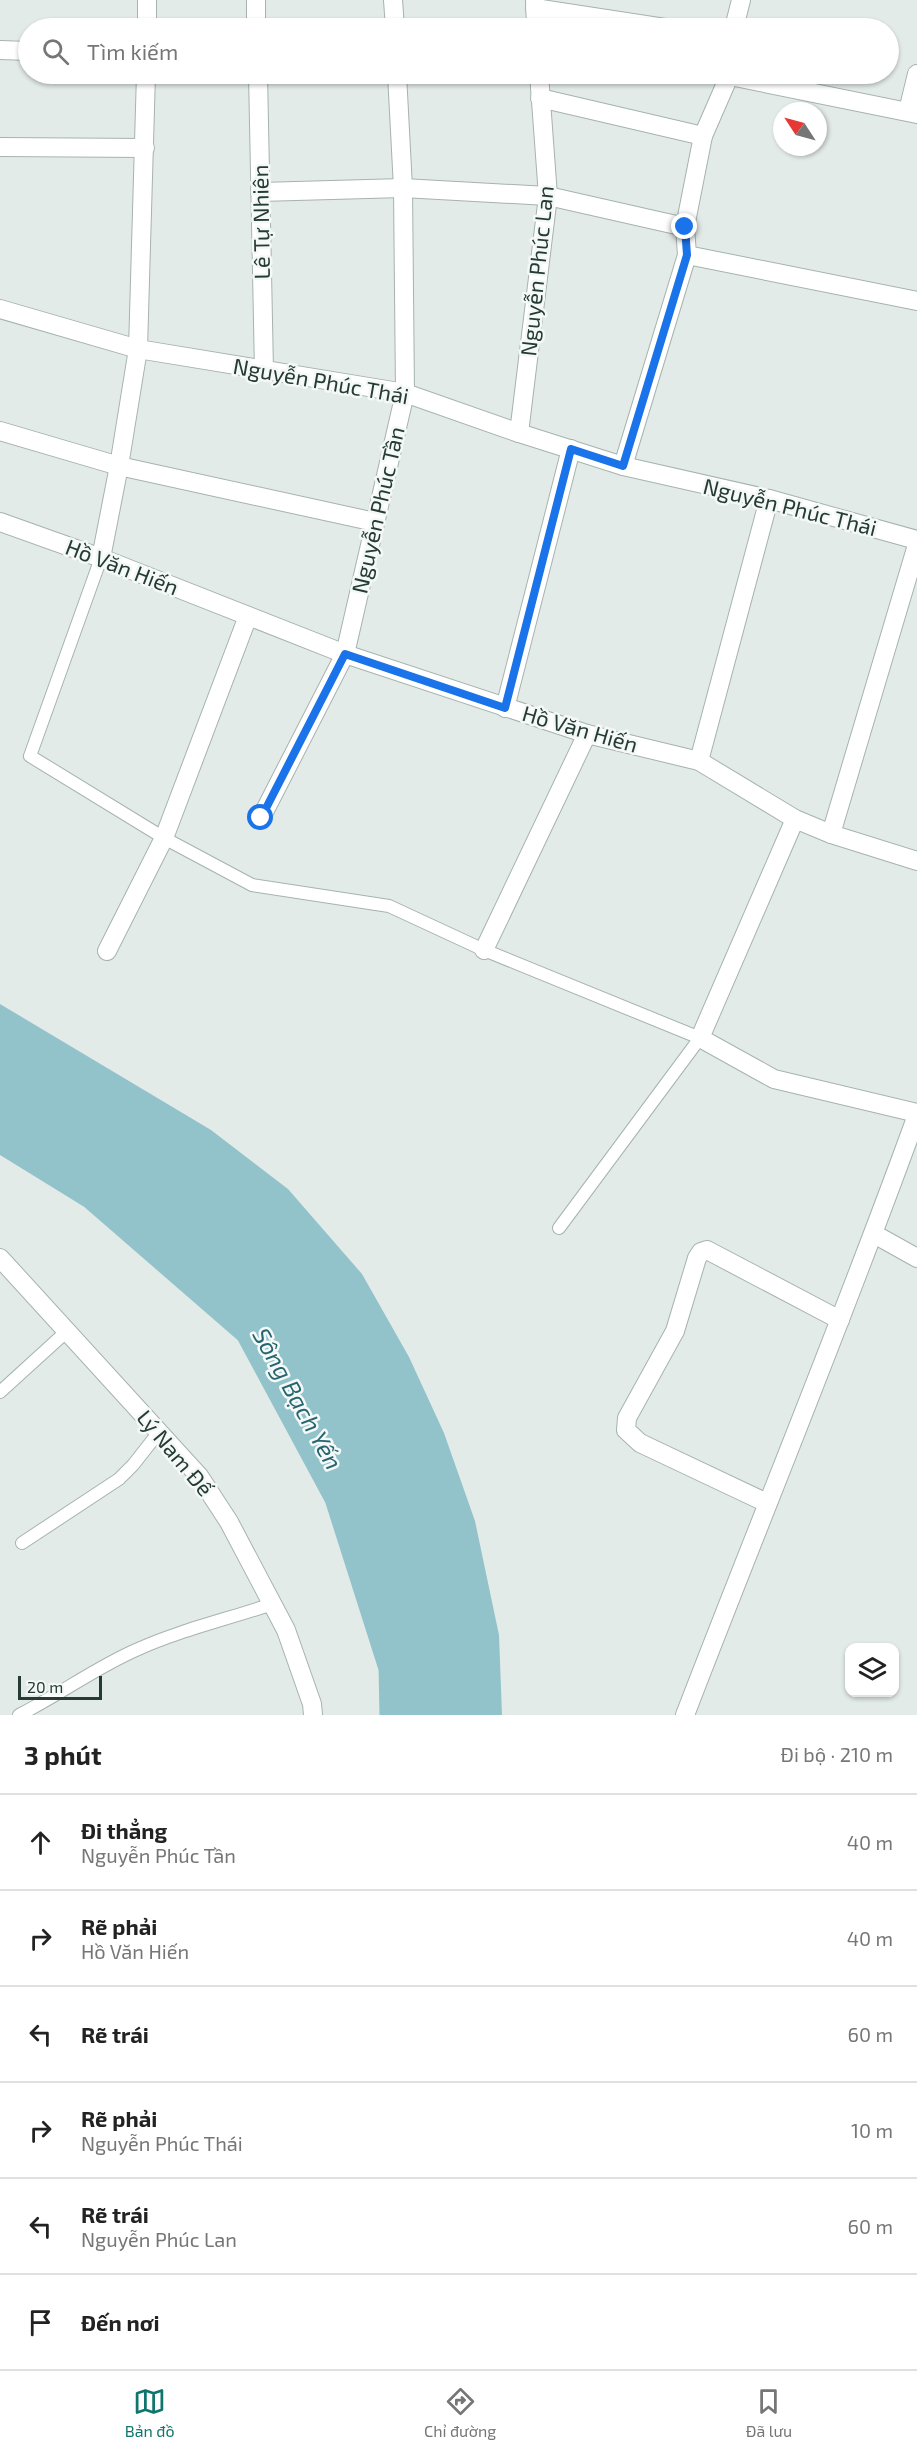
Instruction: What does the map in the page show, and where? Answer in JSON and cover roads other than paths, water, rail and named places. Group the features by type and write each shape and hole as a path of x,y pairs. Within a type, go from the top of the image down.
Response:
{"street":[{"path":"147,0 147,18"},
{"path":"256,0 256,18"},
{"path":"393,0 394,18"},
{"path":"736,18 741,0"},
{"path":"535,4 611,18"},
{"path":"0,50 18,51"},
{"path":"774,84 912,112 917,74"},
{"path":"101,558 138,349 146,84"},
{"name":"Lê Tự Nhiên","path":"258,84 264,371"},
{"name":"Nguyễn Phúc Tần","path":"261,818 345,654 405,393 403,188 398,84"},
{"name":"Nguyễn Phúc Lan","path":"519,433 548,196 539,84"},
{"path":"623,466 687,255 685,227 703,135 726,84"},
{"path":"540,98 703,135"},
{"path":"0,147 145,148"},
{"path":"260,192 403,188 548,196 685,227"},
{"path":"687,255 917,301"},
{"name":"Nguyễn Phúc Thái","path":"0,309 138,349 405,393 623,466 769,499 917,543"},
{"path":"0,431 119,466 375,522"},
{"path":"505,708 571,449"},
{"path":"699,761 769,499"},
{"name":"Hồ Văn Hiến","path":"0,522 101,558 345,654 587,734 699,761 795,819 831,834 917,861"},
{"path":"831,834 917,543"},
{"path":"107,951 164,838 248,616"},
{"path":"484,950 587,734"},
{"path":"685,1715 766,1503 874,1234 917,1114 774,1079 700,1038 795,819"},
{"path":"874,1234 917,1258"},
{"path":"766,1503 640,1443 626,1430 627,1418 675,1331 697,1258 701,1252 707,1250 840,1320"},
{"name":"Lý Nam Đế","path":"0,1258 199,1476 229,1522 286,1630 312,1704 313,1715"}],"lane":[{"path":"101,558 30,756 164,838 252,885 389,906 484,950 700,1038 559,1228"},
{"path":"0,1392 66,1332"},
{"path":"22,1543 119,1479 159,1432"},
{"path":"19,1715 55,1697 97,1668 139,1648 272,1604"}],"water":[{"path":"0,1004 211,1130 288,1189 362,1274 409,1357 444,1433 475,1521 499,1635 502,1715 380,1715 379,1601 357,1497 318,1411 276,1351 223,1288 124,1206 0,1125"}],"waterway":[{"name":"Sông Bạch Yến","path":"0,1125 99,1186 258,1324 349,1493 404,1666 405,1715"}]}
